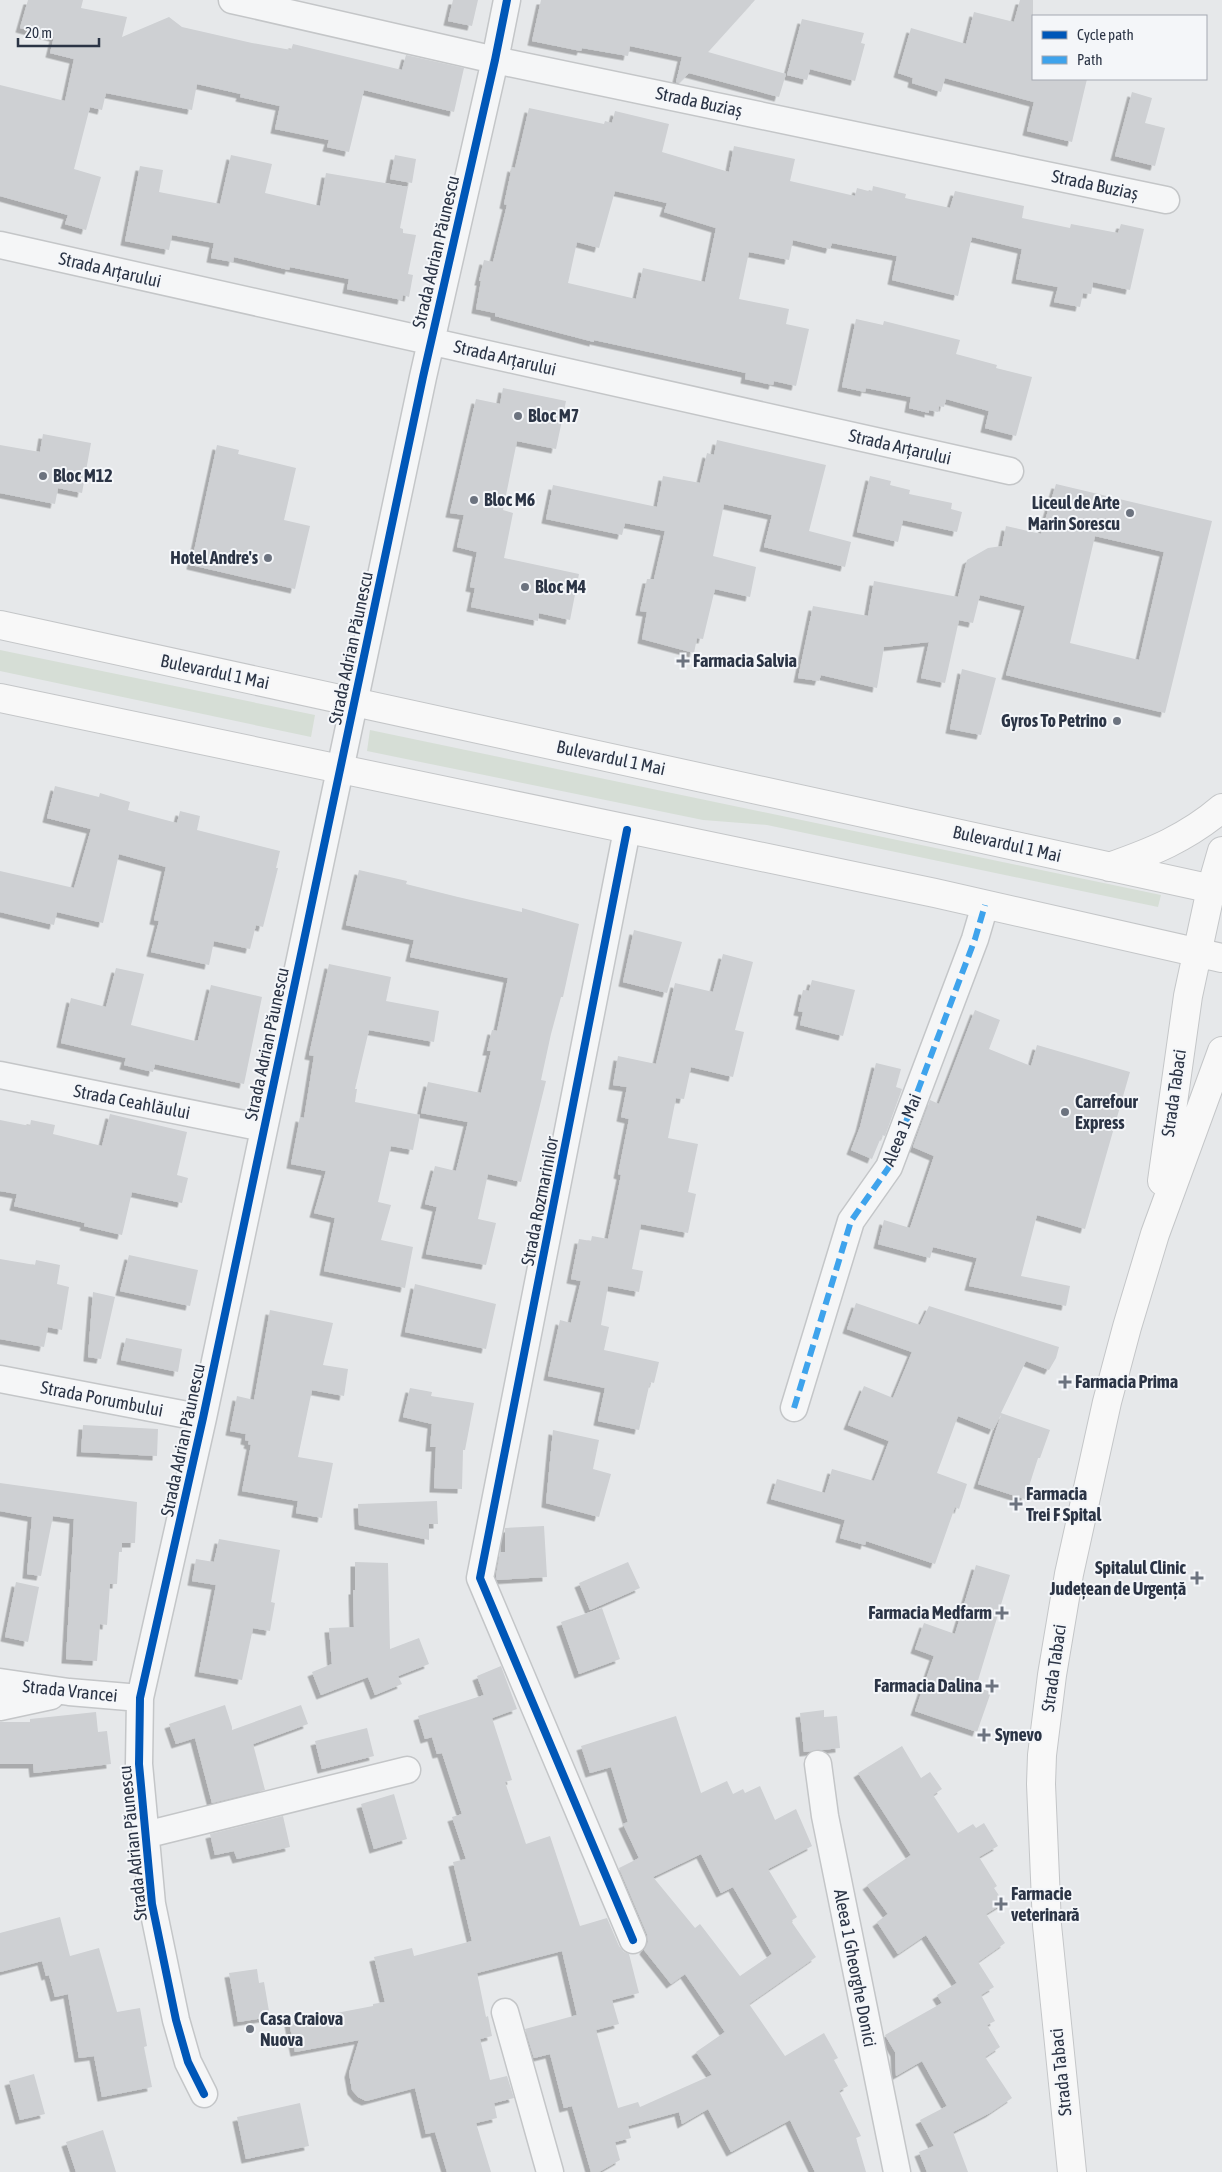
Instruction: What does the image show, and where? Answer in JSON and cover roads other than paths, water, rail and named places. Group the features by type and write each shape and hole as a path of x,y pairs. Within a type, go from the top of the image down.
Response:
{"main road":[{"name":"Bulevardul 1 Mai","path":"0,625 1217,890"},
{"path":"0,698 340,768 985,905 1210,955"},
{"path":"1108,867 1164,846 1201,826 1222,808"},
{"name":"Strada Tabaci","path":"1155,1234 1188,996 1210,955 1222,851"},
{"name":"Strada Tabaci","path":"1072,2172 1047,1925 1041,1784 1042,1755 1052,1675 1069,1574 1110,1392 1155,1234 1222,1051"}],"street":[{"name":"Strada Buziaș","path":"232,0 495,60 1166,200"},
{"name":"Strada Adrian Păunescu","path":"204,2094 188,2062 176,2020 152,1904 139,1764 140,1698 203,1418 431,342 507,0"},
{"name":"Strada Arțarului","path":"0,245 1010,471"},
{"name":"Strada Rozmarinilor","path":"627,830 480,1578 633,1940"},
{"name":"Aleea 1 Mai","path":"794,1408 851,1221 889,1167 976,939 985,905"},
{"name":"Strada Ceahlăului","path":"0,1075 264,1128"},
{"name":"Strada Porumbului","path":"0,1379 203,1418"},
{"name":"Strada Vrancei","path":"0,1682 69,1692 140,1698"},
{"path":"0,1707 69,1692"},
{"name":"Aleea 1 Gheorghe Donici","path":"818,1764 825,1816 896,2172"},
{"path":"145,1835 407,1770"},
{"path":"505,2012 550,2172"}],"place":[{"name":"Bloc M7","path":"518,416"},
{"name":"Bloc M12","path":"43,476"},
{"name":"Bloc M6","path":"474,500"},
{"name":"Liceul de Arte Marin Sorescu","path":"1130,513"},
{"name":"Hotel Andre's","path":"268,558"},
{"name":"Bloc M4","path":"525,587"},
{"name":"Farmacia Salvia","path":"683,661"},
{"name":"Gyros To Petrino","path":"1117,721"},
{"name":"Carrefour Express","path":"1065,1112"},
{"name":"Farmacia Prima","path":"1065,1382"},
{"name":"Farmacia Trei F Spital","path":"1016,1504"},
{"name":"Spitalul Clinic Județean de Urgență","path":"1197,1578"},
{"name":"Farmacia Medfarm","path":"1002,1613"},
{"name":"Farmacia Dalina","path":"992,1686"},
{"name":"Synevo","path":"984,1735"},
{"name":"Farmacie veterinară","path":"1001,1904"},
{"name":"Casa Craiova Nuova","path":"250,2029"}]}
